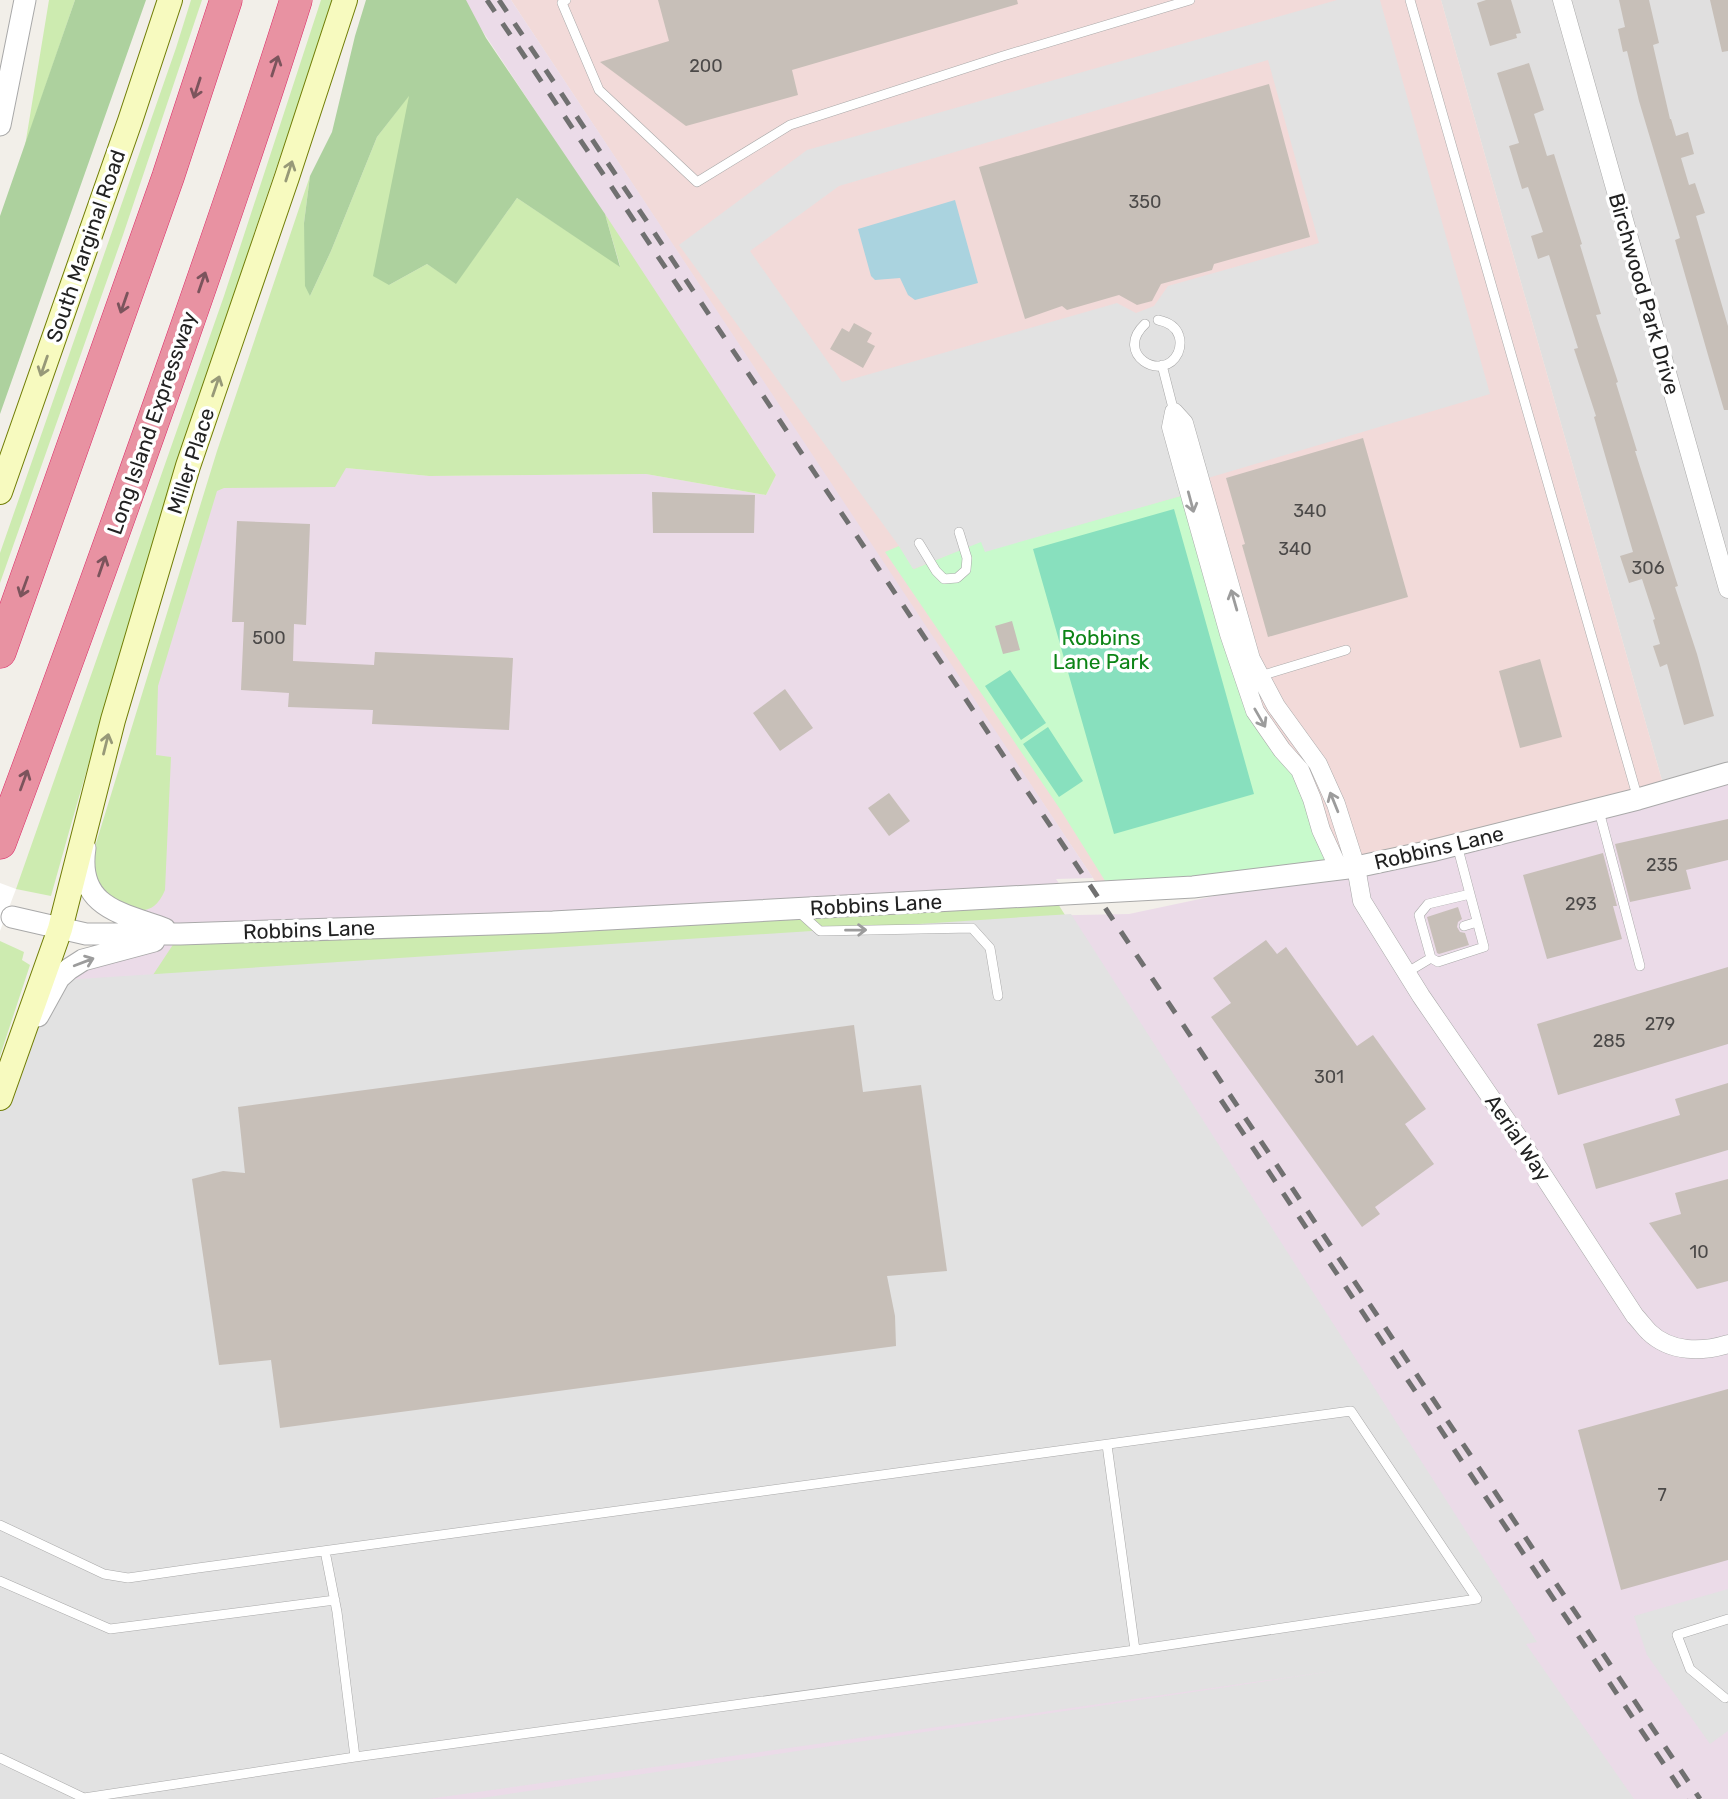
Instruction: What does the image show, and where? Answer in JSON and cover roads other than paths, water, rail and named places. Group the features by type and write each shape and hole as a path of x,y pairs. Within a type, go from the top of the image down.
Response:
{"highway":[{"path":"0,652 168,177 226,0"},
{"name":"Long Island Expressway","path":"0,844 86,613 231,198 296,0"}],"main road":[{"name":"South Marginal Road","path":"0,492 126,134 170,0"},
{"name":"Miller Place","path":"4,1087 60,929 113,720 188,466 288,177 345,0"}],"street":[{"path":"0,125 25,0"},
{"name":"Birchwood Park Drive","path":"1562,0 1728,589"},
{"path":"1174,412 1184,423 1251,659 1276,706 1318,764 1336,804 1348,868"},
{"path":"1174,412 1171,427 1229,634 1255,711 1282,750 1300,770 1321,830 1348,868"},
{"name":"Robbins Lane","path":"12,917 86,934 180,934 553,922 1193,887 1348,868 1457,845 1728,773"},
{"path":"96,784 85,853 86,883 95,898 113,909 180,934"},
{"name":"Aerial Way","path":"1348,868 1362,901 1406,973 1643,1325 1651,1335 1671,1345 1695,1351 1728,1344"},
{"path":"4,1087 52,990 59,978 69,969 83,960 180,934"}],"lane":[{"path":"566,0 562,3 599,90 697,182 790,125 1003,56 1190,0"},
{"path":"1410,0 1638,799"},
{"path":"1145,324 1138,330 1134,341 1137,355 1148,364 1162,365 1174,358 1180,340 1175,329 1165,321 1158,320"},
{"path":"1162,365 1174,412"},
{"path":"919,543 944,579 957,578 966,570 967,558 959,531"},
{"path":"1260,676 1346,650"},
{"path":"1598,809 1640,966"},
{"path":"1431,958 1438,962 1484,947 1457,845"},
{"path":"1431,958 1428,937 1419,915 1428,904 1470,894"},
{"path":"796,909 820,931 972,928 990,948 998,996"},
{"path":"1464,926 1477,922"},
{"path":"1406,973 1431,958"},
{"path":"0,1525 104,1573 128,1578 1351,1411 1477,1599 1135,1650 84,1798 0,1758"},
{"path":"1107,1445 1135,1650"},
{"path":"325,1551 335,1600 355,1758"},
{"path":"0,1581 110,1629 335,1600"},
{"path":"1725,1698 1690,1670 1677,1635 1728,1619"}],"water":[{"path":"955,200 978,283 915,300 908,295 900,278 875,280 871,276 858,229"}],"railway":[{"path":"487,0 681,291"},
{"path":"499,0 1700,1799"},
{"path":"1221,1100 1687,1799"}],"park label":[{"name":"Robbins Lane Park","path":"1101,650"}]}
